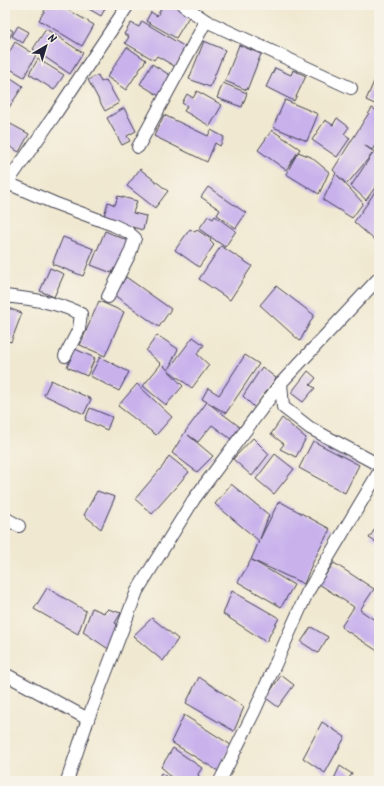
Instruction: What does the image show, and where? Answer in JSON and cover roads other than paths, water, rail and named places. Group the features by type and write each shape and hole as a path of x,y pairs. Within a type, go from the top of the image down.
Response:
{"street":[{"path":"108,297 130,253 135,238 128,232 113,225 6,185 128,5"},
{"path":"183,5 206,22 351,88"},
{"path":"138,147 206,22"},
{"path":"67,781 88,719 137,591 194,499 281,383 379,278"},
{"path":"5,296 35,300 70,308 81,314 79,329 65,356"},
{"path":"281,383 283,408 310,428 379,465"},
{"path":"220,781 255,710 307,593 379,472"},
{"path":"5,518 19,526"},
{"path":"5,674 88,719"}]}
